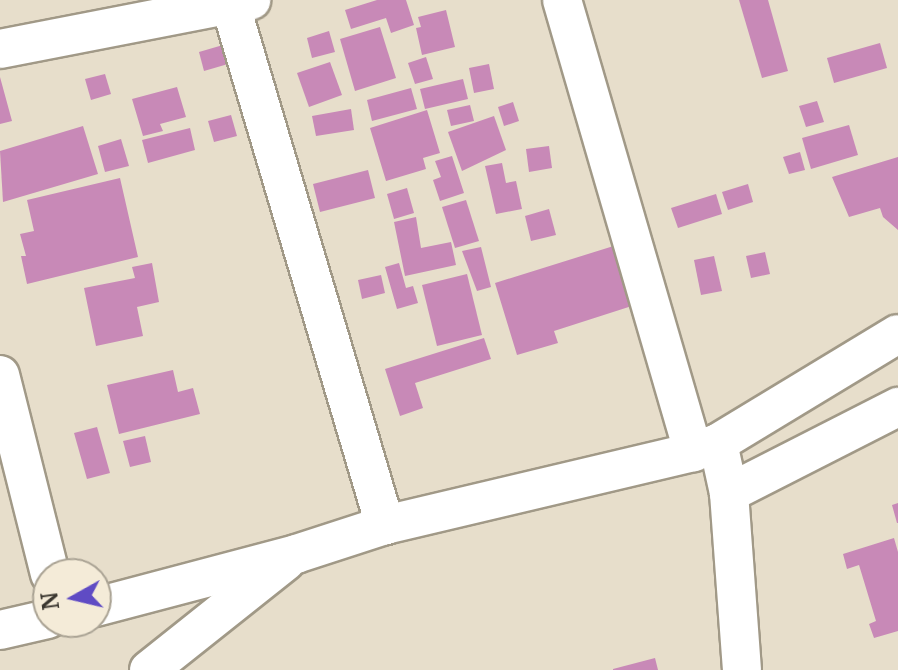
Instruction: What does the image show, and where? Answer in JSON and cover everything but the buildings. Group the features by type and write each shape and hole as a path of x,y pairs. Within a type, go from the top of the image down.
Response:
{"street":[{"path":"562,0 705,447 729,493 742,670"},
{"path":"0,49 237,1 385,525"},
{"path":"112,603 296,554 385,525 705,447 898,334"},
{"path":"0,375 46,558"},
{"path":"729,493 898,407"},
{"path":"149,670 296,554"},
{"path":"0,630 32,623"}]}
